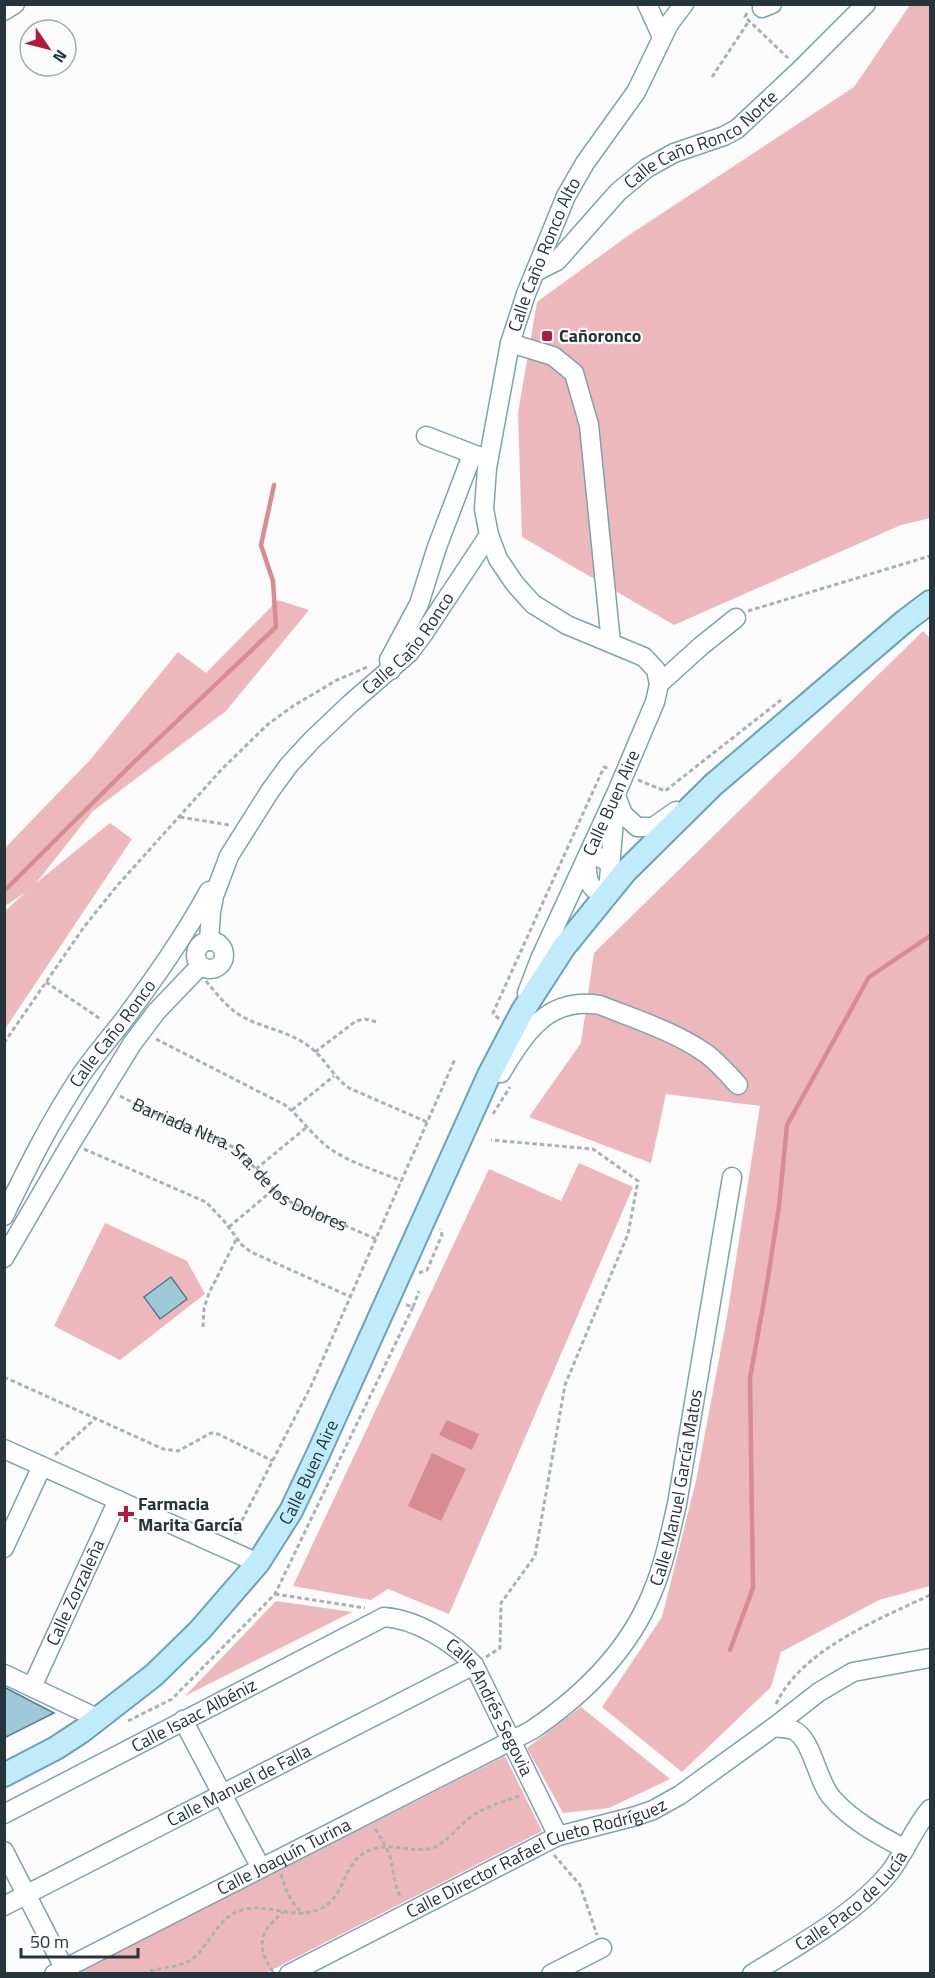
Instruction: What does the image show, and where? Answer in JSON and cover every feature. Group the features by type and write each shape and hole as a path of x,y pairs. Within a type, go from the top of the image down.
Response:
{"main road":[{"path":"489,1075 522,1012 564,946 626,872 713,785 930,602"},
{"path":"489,1075 511,1038 554,979 678,834 769,738"},
{"name":"Calle Buen Aire","path":"8,1769 56,1748 99,1719 154,1675 192,1637 258,1563 291,1511 489,1075"}],"street":[{"path":"4,11 15,4"},
{"path":"647,4 662,37"},
{"name":"Calle Caño Ronco Alto","path":"659,684 651,663 635,652 567,625 534,604 498,559 489,535 484,495 488,460 510,343 535,272 571,184 636,92 669,24 684,4"},
{"name":"Calle Caño Ronco Norte","path":"535,272 557,261 602,209 639,174 662,158 730,134 746,122 866,4"},
{"path":"510,343 553,356 574,373 589,426 611,643"},
{"path":"426,436 488,460"},
{"path":"390,666 419,604 437,547 469,463"},
{"name":"Calle Caño Ronco","path":"4,1216 63,1103 181,939 245,828 289,765 390,666 409,653 489,535"},
{"path":"659,684 693,652 736,618"},
{"name":"Calle Buen Aire","path":"522,1012 529,985 616,794 655,702 659,684"},
{"path":"616,794 623,814 637,827 653,827 713,785"},
{"path":"610,863 599,857 586,859 591,887 605,898 608,886 610,863 616,794"},
{"name":"Calle Caño Ronco","path":"199,968 213,969 220,966 223,960 222,946 209,941 214,896 229,856"},
{"path":"4,1258 71,1143 141,1031 156,1012 199,968"},
{"path":"459,1142 533,1025 567,1005 587,1003 600,1005 684,1040 719,1064 738,1085"},
{"name":"Calle Manuel García Matos","path":"512,1741 561,1710 589,1684 614,1656 633,1629 652,1594 677,1504 732,1177"},
{"path":"4,1449 258,1563"},
{"path":"4,1548 42,1466"},
{"name":"Calle Zorzaleña","path":"32,1687 118,1500"},
{"name":"Calle Andrés Segovia","path":"384,1617 405,1621 443,1638 462,1652 474,1665 535,1789 550,1840"},
{"name":"Calle Isaac Albéniz","path":"4,1814 384,1617"},
{"name":"Calle Director Rafael Cueto Rodríguez","path":"289,1974 550,1840 581,1829 653,1810 680,1795 819,1692 853,1672 930,1658"},
{"name":"Calle Manuel de Falla","path":"4,1906 474,1665"},
{"path":"4,1674 99,1719"},
{"path":"183,1720 261,1868"},
{"path":"774,1727 794,1731 802,1737 808,1746 820,1779 831,1797 865,1827 905,1849"},
{"name":"Calle Joaquín Turina","path":"59,1971 512,1741"},
{"name":"Calle Paco de Lucía","path":"752,1974 801,1944 867,1898 890,1871 930,1809"},
{"path":"4,1851 26,1894 59,1971"},
{"path":"551,1974 602,1948"}],"path":[{"path":"761,11 800,70"},
{"path":"744,17 761,11"},
{"path":"712,77 761,11"},
{"path":"736,618 748,611 930,556"},
{"path":"4,1043 45,981 116,887 221,771 267,725 336,680 359,669 390,666"},
{"path":"180,817 245,828"},
{"path":"199,968 232,1010 308,1045 334,1076 349,1089 427,1122"},
{"path":"45,981 116,1030"},
{"path":"315,1052 356,1021 364,1019 377,1022"},
{"path":"141,1031 285,1105 326,1146 339,1154 402,1181"},
{"path":"227,1549 311,1386 455,1059"},
{"path":"292,1110 334,1076"},
{"name":"Barriada Ntra. Sra. de los Dolores","path":"105,1087 145,1109 224,1142 244,1156 288,1201 376,1239"},
{"path":"256,1169 308,1126"},
{"path":"474,1665 500,1648 501,1603 535,1556 565,1385 628,1234 638,1181 593,1149 491,1140"},
{"path":"71,1143 206,1202 251,1252 351,1297"},
{"path":"229,1227 274,1189"},
{"path":"203,1327 204,1308 209,1293 237,1238"},
{"path":"172,1699 275,1594 419,1292"},
{"path":"389,1299 413,1307"},
{"path":"4,1377 163,1449 178,1451 211,1433 218,1434 273,1461"},
{"path":"42,1466 96,1418"},
{"path":"275,1594 358,1606 384,1617"},
{"path":"774,1727 774,1708 782,1692 808,1664 848,1634 930,1595"},
{"path":"143,1974 187,1963 197,1955 230,1914 243,1909 303,1914 313,1912 325,1906 335,1897 356,1859 365,1852 386,1847 427,1849 436,1847 471,1817 486,1808 535,1789"},
{"path":"366,1815 386,1847 391,1860 395,1886 410,1912"},
{"path":"550,1840 580,1885 602,1948"},
{"path":"280,1870 287,1893 303,1914"},
{"path":"274,1974 262,1951 262,1941 264,1932 283,1912"}],"shaded area":[{"path":"910,5 930,5 930,518 901,525 674,625 522,537 518,413 537,302 629,235 854,87"},
{"path":"278,600 309,610 226,711 93,811 36,883 110,823 132,839 5,1029 5,911 26,892 5,906 5,848 90,760 178,652 206,673"},
{"path":"923,631 930,638 930,1586 879,1600 781,1652 771,1687 682,1772 602,1707 662,1617 696,1481 727,1317 760,1106 666,1094 651,1163 529,1117 581,1043 594,953"},
{"path":"579,1163 633,1187 449,1614 388,1589 371,1600 293,1586 489,1169 561,1201"},
{"path":"105,1223 187,1261 205,1294 120,1360 54,1326"},
{"path":"447,1420 479,1434 472,1450 439,1435"},
{"path":"432,1453 466,1469 441,1521 408,1506"},
{"path":"276,1601 352,1612 185,1696"},
{"path":"581,1707 670,1779 609,1808 563,1813 527,1748"},
{"path":"505,1756 542,1831 266,1973 77,1973"}],"building":[{"path":"171,1277 187,1299 160,1319 144,1297"},
{"path":"4,1687 54,1713 4,1738"}],"waterway":[{"path":"4,891 135,761 276,627 273,581 261,545 274,485"},
{"path":"730,1650 753,1588 750,1378 779,1206 787,1125 869,977 930,936"}],"place":[{"name":"Cañoronco","path":"547,336"},
{"name":"Farmacia Marita García","path":"126,1514"}]}
